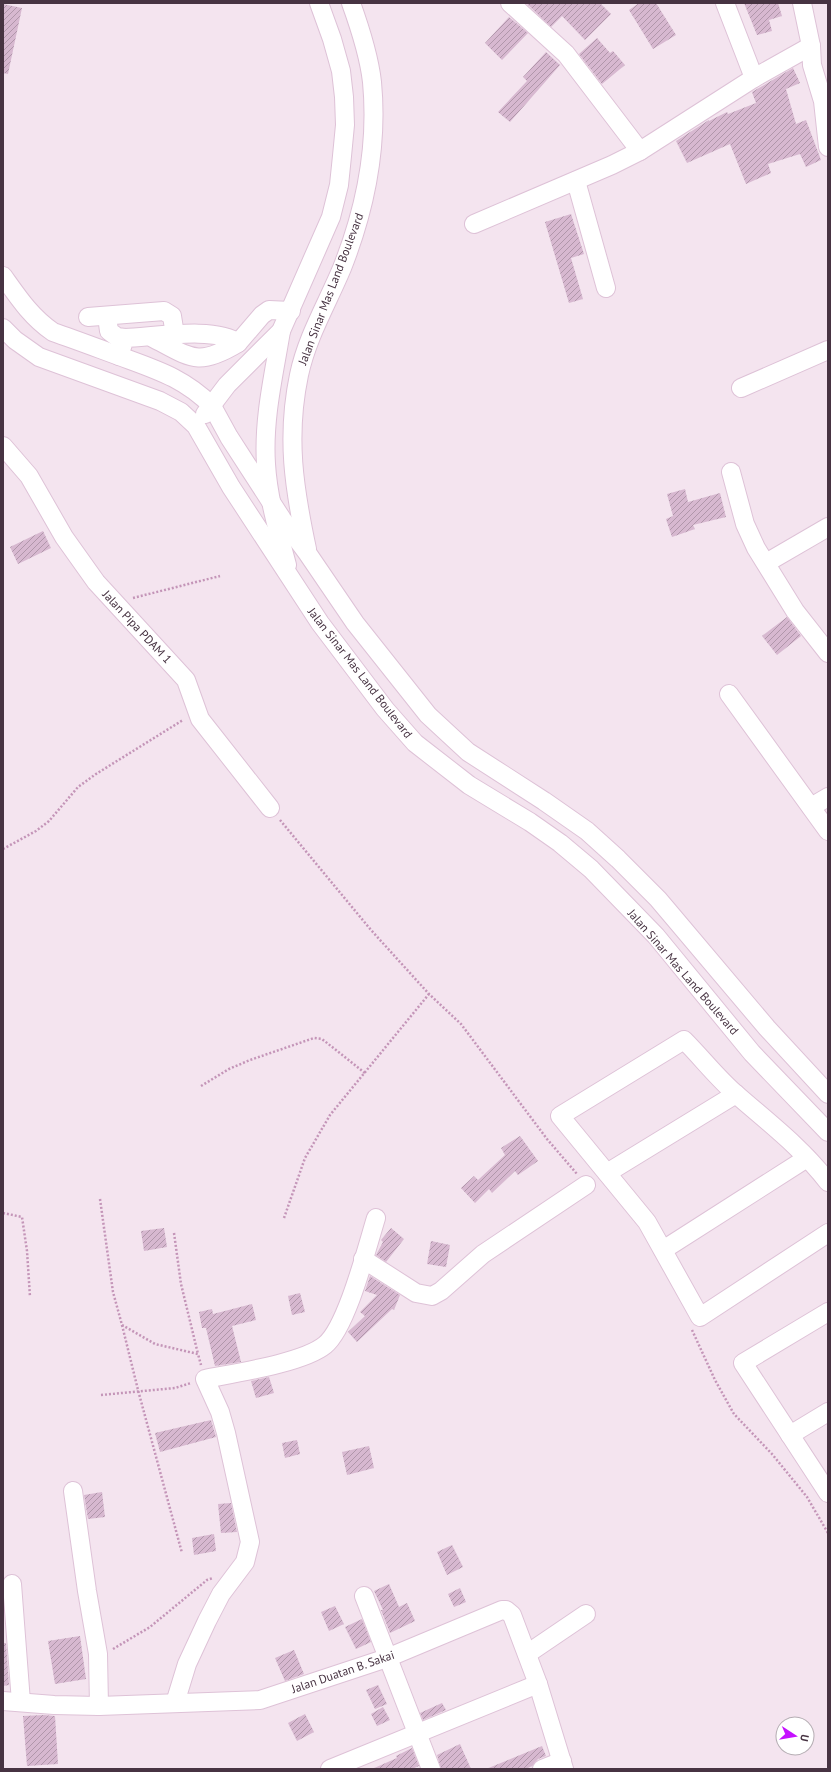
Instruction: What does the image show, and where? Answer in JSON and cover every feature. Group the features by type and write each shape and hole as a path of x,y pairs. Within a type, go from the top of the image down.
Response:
{"street":[{"path":"291,579 271,503 266,463 269,402 281,331 331,218 339,185 345,125 341,71 332,39 319,3"},
{"name":"Jalan Sinar Mas Land Boulevard","path":"308,554 298,507 292,458 294,405 307,346 346,257 364,200 370,157 373,113 372,81 365,47 351,3"},
{"path":"510,3 566,54 640,150"},
{"path":"725,3 754,78"},
{"path":"802,3 811,46 812,65 826,100 828,147"},
{"path":"474,224 576,181 640,150 754,78 811,46"},
{"path":"576,181 606,288"},
{"name":"Jalan Sinar Mas Land Boulevard","path":"3,276 39,323 53,332 162,372 186,384 212,406 229,437 271,503 355,623 428,715 468,752 544,801 587,831 618,859 658,899 767,1028 828,1094"},
{"path":"150,337 187,356 205,358 214,357 238,343 262,314 269,310 290,311"},
{"path":"88,317 164,312 172,316 175,334"},
{"path":"107,316 109,332 117,337 150,337 175,334 220,336 231,338 238,343"},
{"name":"Jalan Sinar Mas Land Boulevard","path":"3,328 15,340 39,357 160,401 181,412 196,426 231,486 320,622 385,709 415,743 469,785 530,822 560,843 591,869 656,936 752,1053 828,1132"},
{"path":"196,426 227,385 281,331"},
{"path":"39,357 53,332"},
{"path":"119,356 125,338"},
{"path":"741,388 828,350"},
{"path":"269,402 294,405"},
{"name":"Jalan Pipa PDAM 1","path":"3,446 30,476 64,537 96,582 186,680 200,719 270,808"},
{"path":"731,472 745,524 766,563 795,611 828,653"},
{"path":"766,563 828,527"},
{"path":"729,694 828,831"},
{"path":"811,807 828,797"},
{"path":"828,1182 817,1161 736,1094 684,1040 560,1116 647,1222 664,1250 700,1317 828,1233"},
{"path":"607,1173 736,1094"},
{"path":"664,1250 817,1161"},
{"path":"364,1259 416,1293 432,1296 441,1291 483,1254 586,1185"},
{"path":"175,1702 187,1664 220,1594 245,1562 250,1542 226,1433 220,1412 205,1379 242,1372 298,1358 325,1345 336,1330 346,1309 364,1259 376,1218"},
{"path":"828,1312 743,1363 828,1493"},
{"path":"790,1435 828,1412"},
{"path":"73,1491 87,1591 98,1654 99,1706"},
{"path":"12,1584 21,1702"},
{"path":"364,1596 431,1769"},
{"name":"Jalan Duatan B. Sakai","path":"3,1701 99,1706 175,1702 223,1703 260,1700 387,1658 502,1610 506,1610 512,1615 527,1654 538,1684 563,1765"},
{"path":"527,1654 586,1614"},
{"path":"330,1769 538,1684"},
{"path":"542,1769 563,1765"}],"path":[{"path":"115,603 220,576"},
{"path":"3,849 36,831 49,821 78,788 92,778 157,738 197,711"},
{"path":"270,808 371,930 429,994 461,1024 546,1139 586,1185"},
{"path":"284,1218 304,1158 330,1115 429,994"},
{"path":"201,1086 230,1069 250,1060 314,1038 322,1039 365,1073"},
{"path":"100,1199 113,1292 182,1553"},
{"path":"3,1213 22,1217 27,1251 30,1297"},
{"path":"100,1395 138,1390 175,1388 205,1379 181,1284 174,1233"},
{"path":"122,1325 155,1344 198,1354"},
{"path":"690,1326 715,1380 734,1414 772,1454 807,1497 828,1533"},
{"path":"98,1654 126,1642 150,1627 207,1580 223,1574 238,1571"}],"building":[{"path":"526,3 600,3 611,14 585,40 562,16 551,27"},
{"path":"639,3 656,3 676,35 653,49 629,10"},
{"path":"744,3 778,3 782,16 769,20 772,31 757,35"},
{"path":"3,4 22,8 8,74 3,73"},
{"path":"509,17 528,33 502,60 485,43"},
{"path":"597,38 610,53 613,51 625,65 602,84 579,54"},
{"path":"546,52 560,65 510,122 498,112 527,81 523,77"},
{"path":"793,68 800,83 786,89 796,124 806,120 821,160 806,167 800,154 768,164 771,173 746,184 730,144 687,163 676,141 709,120 727,112 728,114 756,103 752,92"},
{"path":"571,214 584,254 571,258 583,299 569,303 545,222"},
{"path":"685,489 688,502 720,493 726,517 693,525 695,529 672,537 666,519 673,516 667,494"},
{"path":"43,531 51,548 18,564 10,547"},
{"path":"787,617 801,636 777,655 762,636"},
{"path":"520,1136 538,1161 518,1175 515,1171 492,1193 489,1189 475,1203 461,1188 474,1176 478,1180 505,1155 501,1148"},
{"path":"164,1228 167,1247 144,1251 141,1231"},
{"path":"391,1228 404,1239 386,1262 376,1255 383,1242 381,1240"},
{"path":"431,1241 450,1245 446,1267 427,1264"},
{"path":"370,1276 400,1295 394,1310 392,1309 357,1342 348,1332 365,1316 360,1312 377,1295 365,1291"},
{"path":"300,1293 305,1312 292,1315 288,1296"},
{"path":"252,1304 256,1320 232,1326 241,1362 215,1366 206,1328 202,1328 199,1312 212,1309 213,1314"},
{"path":"269,1377 274,1393 256,1398 251,1381"},
{"path":"211,1420 216,1437 160,1452 155,1433"},
{"path":"297,1440 300,1454 285,1458 282,1443"},
{"path":"369,1446 374,1468 347,1475 342,1452"},
{"path":"102,1492 105,1517 88,1519 84,1495"},
{"path":"231,1503 237,1532 221,1533 218,1504"},
{"path":"214,1534 216,1551 194,1555 192,1538"},
{"path":"452,1545 463,1567 447,1575 437,1552"},
{"path":"389,1584 399,1607 407,1603 415,1621 390,1633 381,1610 383,1610 374,1591"},
{"path":"460,1588 466,1602 454,1607 448,1594"},
{"path":"335,1606 344,1624 329,1631 321,1612"},
{"path":"362,1619 371,1642 356,1649 345,1627"},
{"path":"80,1636 86,1679 55,1684 48,1641"},
{"path":"3,1643 6,1643 9,1685 3,1686"},
{"path":"294,1650 304,1674 285,1681 275,1658"},
{"path":"378,1685 387,1704 375,1709 366,1690"},
{"path":"442,1703 446,1710 423,1720 420,1713"},
{"path":"383,1707 390,1720 377,1726 371,1714"},
{"path":"305,1714 314,1732 297,1741 288,1723"},
{"path":"23,1716 55,1716 58,1764 27,1766"},
{"path":"460,1744 471,1769 441,1769 437,1755"},
{"path":"542,1746 546,1756 538,1759 532,1766 526,1769 486,1769"},
{"path":"412,1748 419,1766 412,1769 372,1769 397,1758 396,1756"}]}
